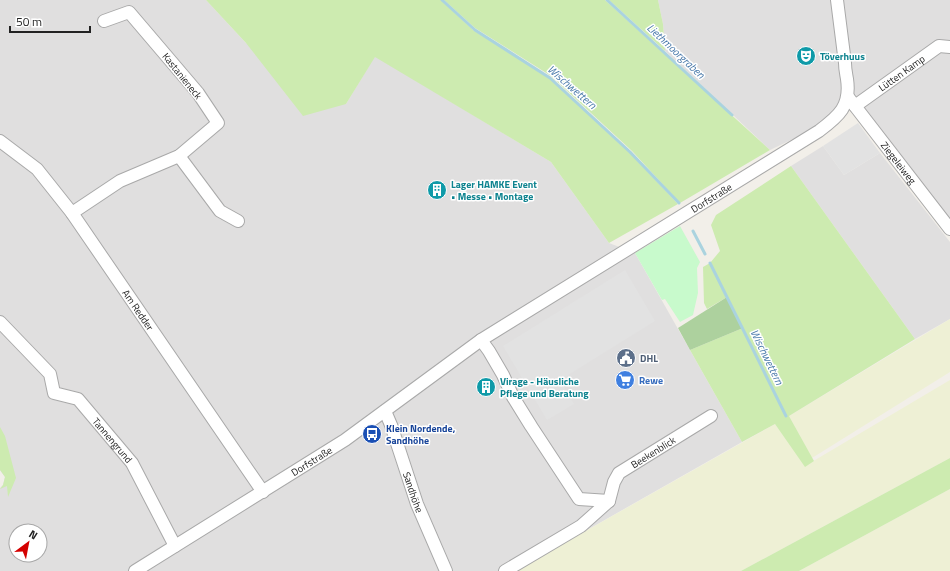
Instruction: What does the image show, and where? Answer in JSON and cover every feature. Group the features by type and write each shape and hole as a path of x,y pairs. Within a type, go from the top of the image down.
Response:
{"street":[{"path":"837,0 845,69 852,102"},
{"name":"Kastanieneck","path":"72,213 120,181 179,156 218,123 198,93 129,12 104,21"},
{"name":"Lütten Kamp","path":"852,102 939,46 950,47"},
{"name":"Ziegeleiweg","path":"852,102 950,229"},
{"name":"Dorfstraße","path":"135,571 346,440 481,340 818,131 834,119 852,102"},
{"name":"Am Redder","path":"0,141 37,169 72,213 263,492"},
{"path":"179,156 220,211 238,221"},
{"name":"Tannengrund","path":"0,322 50,374 54,393 78,399 132,463 175,546"},
{"path":"481,340 503,375 513,397 579,499 609,501"},
{"name":"Sandhöhe","path":"385,411 417,504 446,571"},
{"name":"Beekenblick","path":"609,501 614,482 619,473 712,416"},
{"path":"505,571 581,526 609,501"}],"shaded area":[{"path":"0,0 206,0 246,43 346,104 375,56 551,162 609,243 635,253 742,442 515,571 0,571 0,488 3,485 5,477 0,470"},
{"path":"658,0 950,0 950,221 844,87 840,107 816,128 770,150 665,51 663,24"},
{"path":"858,123 880,153 844,175 823,146"},
{"path":"823,146 844,175 880,153 950,242 950,319 915,339 791,166"},
{"path":"625,270 655,321 568,375 573,382 564,388 574,404 547,420 503,346"}],"green space":[{"path":"206,0 441,0 473,30 549,78 629,152 678,204 609,243 551,162 375,57 346,104 303,116 246,43"},
{"path":"444,0 605,0 770,150 680,203 632,151 551,76 475,28"},
{"path":"609,0 658,0 663,24 665,51"},
{"path":"791,166 915,339 789,416 814,461 805,467 775,424 742,442 690,350 743,328 727,297 707,309 704,303 703,267 710,263 720,251 711,225 716,215"},
{"path":"680,226 700,262 697,268 698,293 693,315 680,322 665,299 662,300 635,253"},
{"path":"727,297 743,328 690,350 678,328"},
{"path":"950,319 950,372 812,458 789,416"},
{"path":"950,380 950,458 741,571 515,571 775,424 805,466"},
{"path":"0,427 5,436 16,478 8,497 7,486 0,489 3,485 5,477 0,470"},
{"path":"950,458 950,489 799,571 741,571"},
{"path":"950,489 950,571 799,571"}],"waterway":[{"name":"Wischwettern","path":"442,0 475,30 550,78 630,152 679,203"},
{"name":"Liethmoorgraben","path":"607,0 732,115"},
{"name":"Wischwettern","path":"693,231 705,254"},
{"name":"Wischwettern","path":"710,263 786,416"}],"place":[{"name":"Töverhuus","path":"806,56"},
{"name":"Lager HAMKE Event • Messe • Montage","path":"437,190"},
{"name":"DHL","path":"626,358"},
{"name":"Rewe","path":"625,380"},
{"name":"Virage - Häusliche Pflege und Beratung","path":"486,387"},
{"name":"Klein Nordende, Sandhöhe","path":"372,434"}]}
